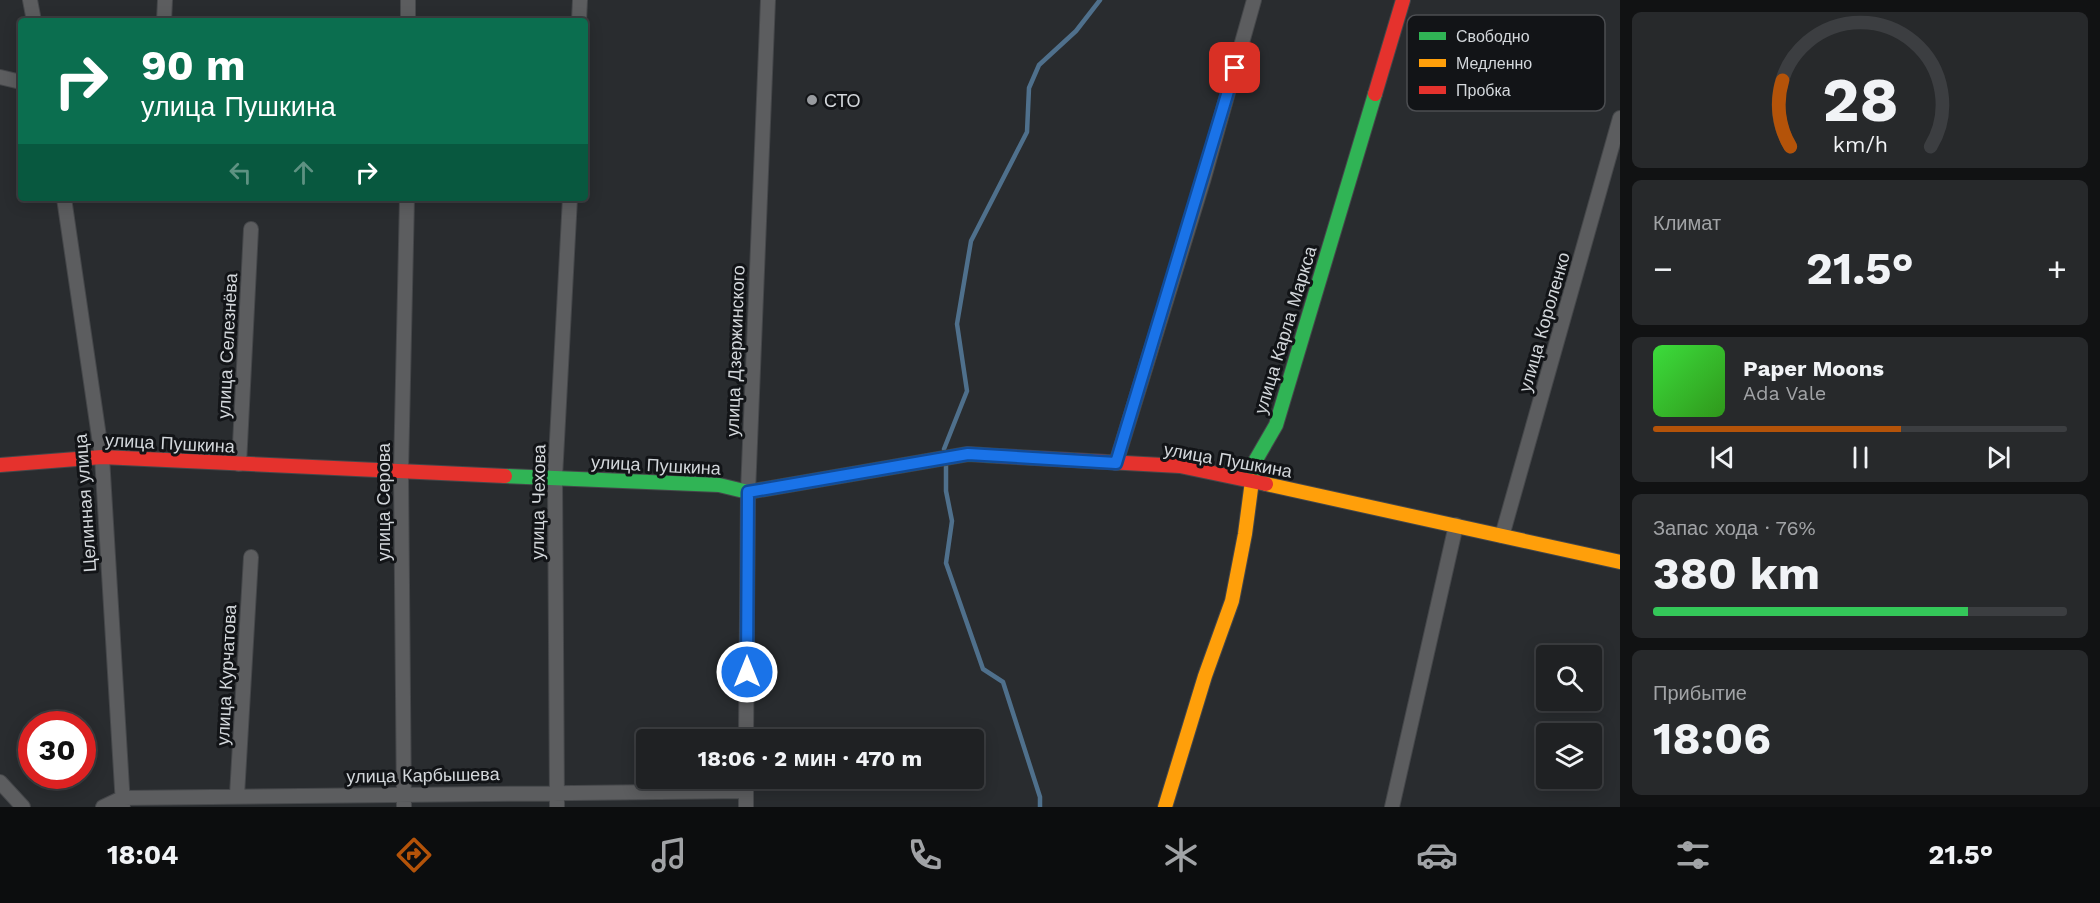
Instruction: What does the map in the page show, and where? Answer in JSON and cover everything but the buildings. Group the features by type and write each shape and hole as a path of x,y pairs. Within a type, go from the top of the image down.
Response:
{"street":[{"path":"30,0 33,18"},
{"path":"164,18 165,0"},
{"path":"408,0 408,18"},
{"path":"579,18 580,0"},
{"name":"улица Дзержинского","path":"747,729 748,492 768,0"},
{"path":"1116,463 1203,180 1254,0"},
{"name":"улица Карла Маркса","path":"1165,807 1205,676 1232,601 1245,534 1254,463 1276,425 1403,0"},
{"path":"0,77 18,81"},
{"name":"улица Короленко","path":"1502,536 1620,118"},
{"name":"Целинная улица","path":"64,201 102,457 123,802"},
{"name":"улица Серова","path":"404,800 400,472 407,201"},
{"name":"улица Чехова","path":"557,807 555,477 570,201"},
{"name":"улица Селезнёва","path":"239,464 250,229"},
{"name":"улица Пушкина","path":"0,465 102,457 400,472 719,484 748,492 968,454 1180,466 1620,562"},
{"path":"1392,807 1456,525"},
{"name":"улица Курчатова","path":"237,795 251,557"},
{"path":"0,782 23,807"},
{"name":"улица Карбышева","path":"103,807 123,802 237,795 404,800 637,789"},
{"path":"746,789 746,807"}],"waterway":[{"path":"944,449 967,391 957,324 971,241 1027,132 1029,88 1039,65 1076,31 1100,0"},
{"path":"946,464 946,491 952,521 946,563 983,669 1003,682 1040,797 1040,807"}],"traffic: fast":[{"path":"1252,481 1254,463 1276,425 1375,94"},
{"path":"505,476 719,485 748,492 968,454 999,456"}],"traffic: slow":[{"path":"1165,807 1205,676 1232,601 1245,534 1252,481"},
{"path":"1266,484 1620,562"}],"traffic: jam":[{"path":"1375,94 1403,0"},
{"path":"999,456 1180,466 1266,484"},
{"path":"0,465 102,457 505,476"}],"place":[{"name":"СТО","path":"812,100"}],"route":[{"path":"747,672 748,492 968,454 1116,463 1235,68"}]}
